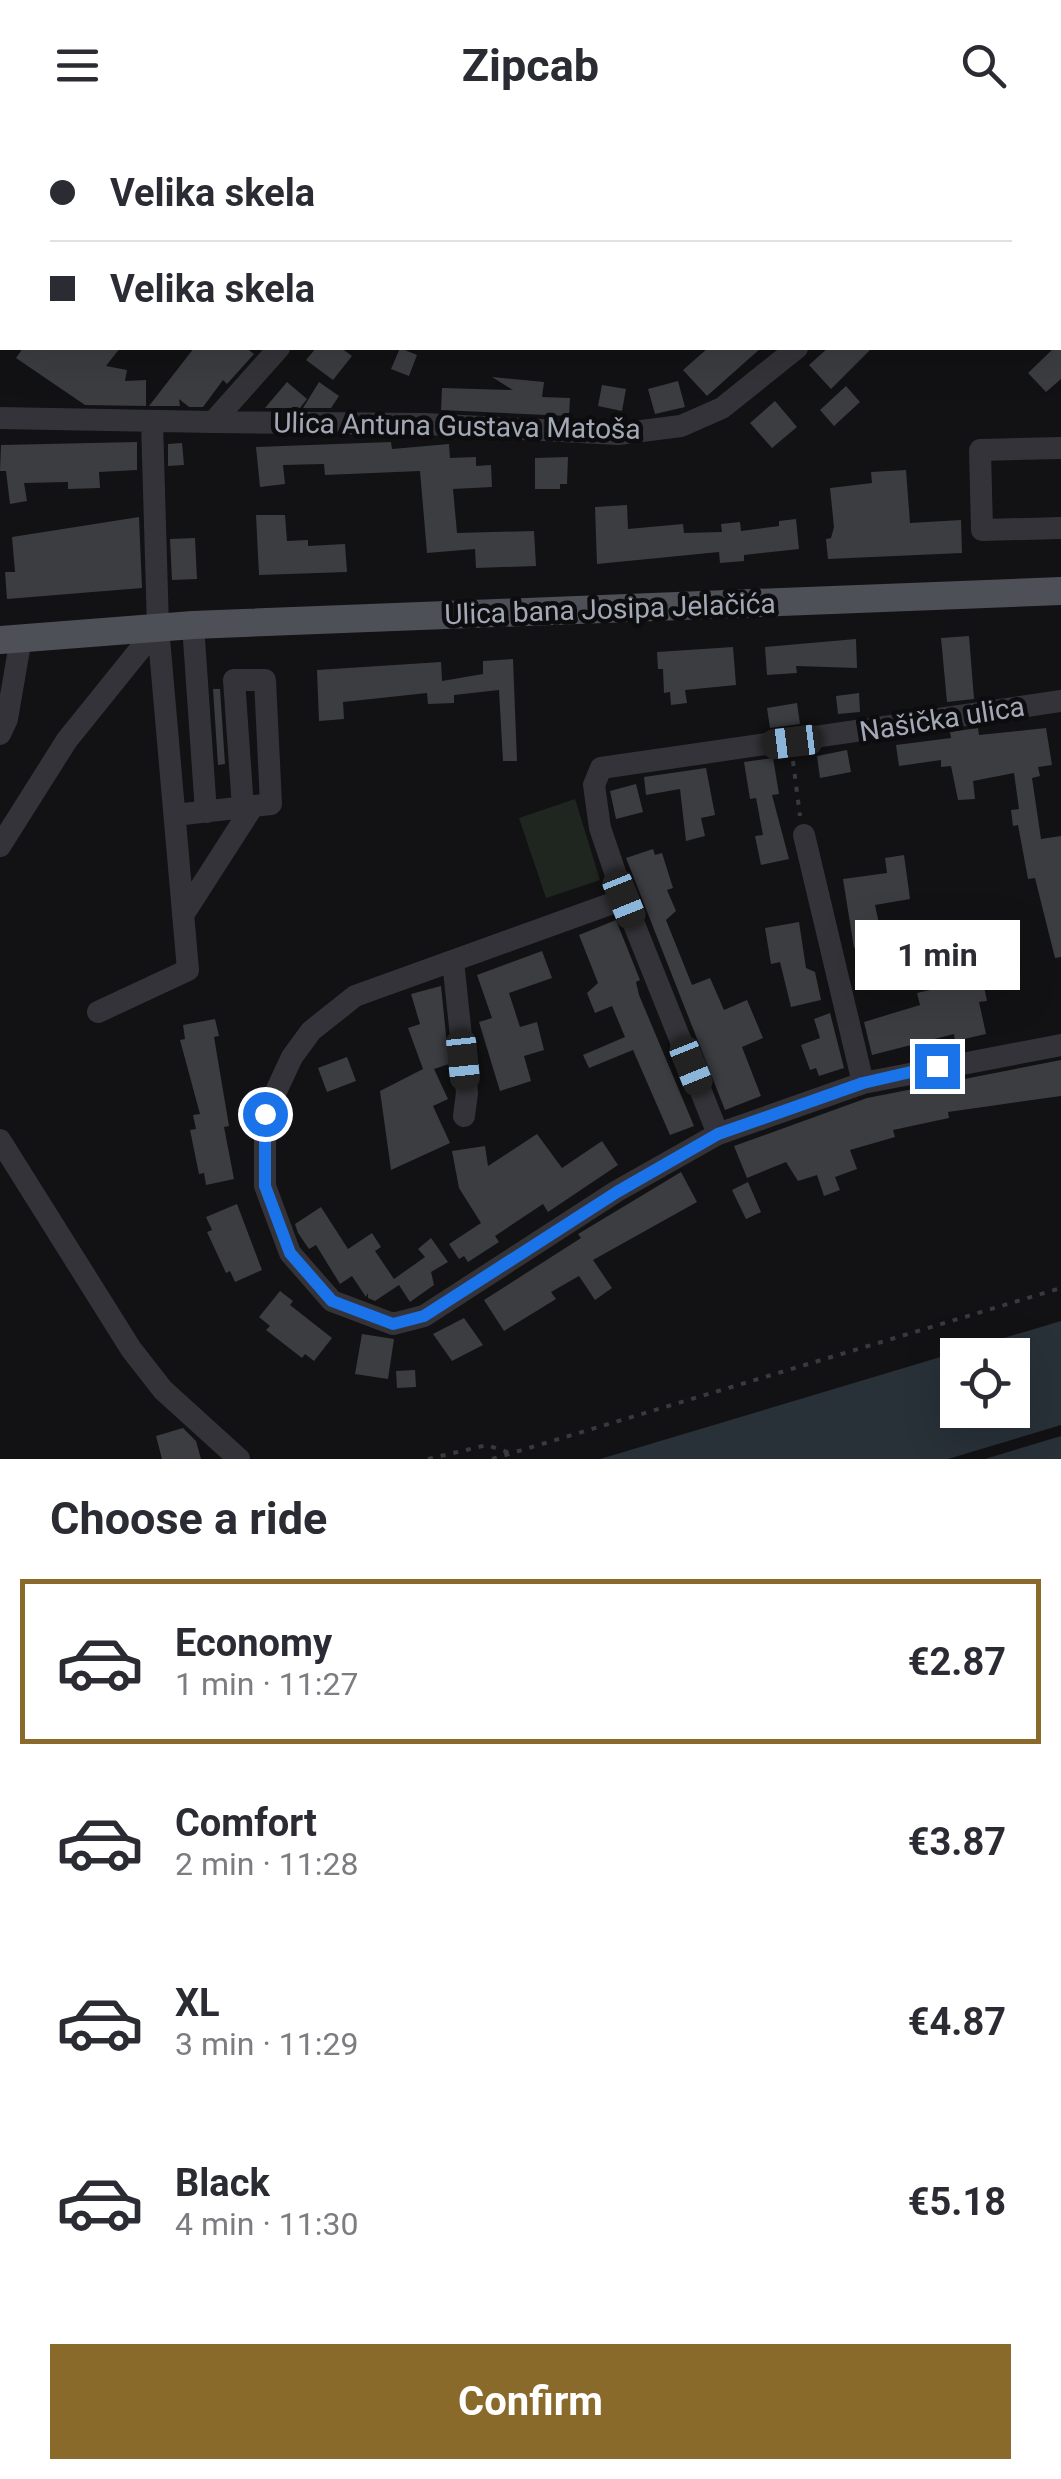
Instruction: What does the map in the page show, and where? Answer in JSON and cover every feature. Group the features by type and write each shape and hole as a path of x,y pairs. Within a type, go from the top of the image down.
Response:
{"main road":[{"name":"Ulica bana Josipa Jelačića","path":"11,639 158,627 1061,592"}],"street":[{"path":"213,422 276,350"},
{"name":"Ulica Antuna Gustava Matoša","path":"0,418 426,424 618,434 681,426 722,408 794,350"},
{"path":"98,1012 188,970 158,627 152,422"},
{"path":"1061,448 980,450 982,530 1061,528"},
{"path":"193,626 206,812"},
{"path":"0,846 67,740 158,627"},
{"path":"0,734 7,719 11,639"},
{"path":"183,915 256,806 265,680 234,680 256,806"},
{"name":"Našička ulica","path":"624,899 595,805 594,785 601,768 1061,702"},
{"path":"174,815 256,806"},
{"path":"804,835 863,1083"},
{"path":"718,1134 624,899 355,996 311,1032 292,1056 265,1114 265,1186 274,1220 290,1253 332,1301 393,1324 424,1316 617,1192 718,1134 863,1083 1061,1045"},
{"path":"453,961 466,1093 464,1116"},
{"path":"0,1140 131,1349 163,1390 238,1459"}],"path":[{"path":"792,742 804,835"},
{"path":"492,1459 1061,1288"},
{"path":"428,1459 486,1445 510,1453"}],"shaded area":[{"path":"575,799 600,880 546,898 519,818"},
{"path":"1061,1321 1061,1459 600,1459 940,1357 940,1428 1030,1428 1030,1338 1004,1338"}],"pier":[{"path":"1061,1425 1061,1436 985,1459 948,1459"}],"building":[{"path":"22,350 118,350 106,366 127,370 125,381 146,380 146,406 85,405 16,358"},
{"path":"192,350 249,350 254,354 227,384 223,380 203,407 189,407 179,399 180,406 149,406"},
{"path":"314,350 344,350 352,356 333,380 306,360"},
{"path":"399,350 417,355 409,376 391,369"},
{"path":"706,350 759,350 707,396 683,370"},
{"path":"826,350 870,350 831,389 809,365"},
{"path":"1052,350 1061,350 1061,379 1046,392 1028,373"},
{"path":"492,377 544,382 542,397 570,398 569,416 441,410 442,388 513,390"},
{"path":"678,381 685,407 655,414 648,389"},
{"path":"287,382 307,399 300,408 265,408"},
{"path":"319,382 339,396 331,408 303,408"},
{"path":"602,385 626,389 622,411 598,406"},
{"path":"846,386 860,402 834,426 820,410"},
{"path":"775,401 797,427 772,448 750,423"},
{"path":"137,442 137,470 99,472 100,488 68,489 68,482 24,483 27,501 10,504 6,471 0,471 1,445"},
{"path":"391,442 392,449 449,444 450,458 476,457 476,466 491,465 492,487 453,489 457,533 534,531 536,566 476,568 475,549 427,553 420,471 325,475 324,464 283,465 285,484 260,487 256,447"},
{"path":"182,443 184,465 168,466 168,444"},
{"path":"568,457 567,484 560,484 560,489 535,489 535,458"},
{"path":"906,470 910,523 961,520 962,553 828,559 826,539 831,538 834,527 830,488 872,483 871,472"},
{"path":"627,505 628,529 683,524 684,533 722,532 721,524 740,522 741,531 779,526 779,521 796,519 799,549 744,555 744,561 720,563 719,552 597,564 595,507"},
{"path":"256,515 285,515 287,541 308,540 308,546 345,544 347,572 259,575"},
{"path":"139,517 142,588 7,599 5,572 15,572 12,537"},
{"path":"195,538 197,579 172,580 170,539"},
{"path":"969,636 974,699 947,702 941,638"},
{"path":"856,639 857,668 796,666 797,673 767,675 765,647"},
{"path":"733,647 736,685 685,690 687,703 671,705 670,692 664,693 663,669 658,669 657,652"},
{"path":"513,659 517,761 503,761 499,690 454,695 454,703 428,704 427,693 343,702 344,719 319,721 317,670 441,662 442,681 483,674 483,661"},
{"path":"213,689 220,689 225,764 218,765"},
{"path":"859,693 860,712 838,714 836,696"},
{"path":"797,703 800,724 770,728 767,708"},
{"path":"978,728 979,735 1046,728 1052,765 1038,767 1040,776 1032,778 1041,839 1061,836 1061,957 1055,958 1035,878 1028,879 1018,825 1013,826 1011,810 1019,809 1014,773 973,781 975,799 958,800 951,766 941,767 941,760 899,766 896,745 951,738 950,732"},
{"path":"847,750 851,772 820,778 817,756"},
{"path":"773,758 779,794 772,795 789,859 761,865 755,836 763,835 756,798 750,799 744,762"},
{"path":"706,768 715,815 701,818 705,836 686,841 680,789 646,795 644,777"},
{"path":"636,784 643,812 616,819 610,791"},
{"path":"653,849 655,855 662,853 673,888 667,890 676,911 666,920 692,985 710,978 724,1010 747,1000 763,1038 742,1047 761,1096 725,1110 626,858"},
{"path":"904,855 910,899 875,905 883,943 854,948 843,879 887,873 885,858"},
{"path":"616,920 640,980 636,982 639,995 694,1126 670,1135 633,1050 589,1068 583,1055 625,1037 612,1006 595,1013 587,993 598,983 579,935"},
{"path":"799,922 806,968 815,972 821,1000 791,1007 780,962 771,964 765,928"},
{"path":"542,951 552,978 509,993 520,1027 537,1022 544,1050 524,1056 531,1081 500,1091 479,1022 492,1018 477,975"},
{"path":"947,958 948,964 978,958 987,1001 979,1002 986,1034 955,1041 954,1034 872,1055 864,1022 920,1005 917,993 934,989 928,962"},
{"path":"441,986 449,1064 434,1069 448,1099 433,1106 450,1143 391,1170 380,1091 423,1069 408,1028 420,1024 411,994"},
{"path":"830,1013 844,1068 819,1076 816,1068 810,1070 801,1045 820,1038 814,1019"},
{"path":"215,1019 219,1036 214,1037 229,1126 224,1127 234,1179 206,1185 204,1173 199,1174 190,1130 196,1129 193,1115 200,1114 180,1040 185,1039 183,1025"},
{"path":"347,1057 356,1081 327,1092 318,1068"},
{"path":"1061,1060 1061,1096 948,1112 949,1118 893,1130 895,1137 850,1150 857,1169 835,1177 840,1190 824,1196 817,1175 798,1181 786,1162 747,1178 734,1146 867,1098"},
{"path":"537,1134 562,1168 602,1141 618,1165 548,1212 543,1204 495,1236 499,1242 468,1262 464,1256 459,1259 449,1244 481,1223 459,1188 452,1151 485,1146 488,1166"},
{"path":"681,1172 697,1202 593,1260 612,1288 595,1300 579,1276 551,1292 556,1299 504,1331 484,1300 581,1238 578,1234"},
{"path":"748,1182 761,1212 746,1219 732,1190"},
{"path":"237,1204 262,1270 235,1282 230,1271 226,1273 207,1232 212,1230 206,1217"},
{"path":"321,1207 348,1249 372,1233 381,1247 375,1251 394,1279 425,1257 418,1249 431,1238 448,1262 431,1272 434,1285 410,1302 399,1285 375,1301 368,1298 352,1276 340,1284 316,1245 309,1249 298,1233 295,1224"},
{"path":"280,1291 293,1301 290,1305 332,1338 314,1361 305,1354 302,1358 266,1330 270,1326 259,1317"},
{"path":"464,1318 483,1345 452,1361 433,1334"},
{"path":"362,1334 394,1339 388,1379 355,1374"},
{"path":"415,1370 416,1387 397,1388 396,1371"},
{"path":"183,1428 196,1441 201,1459 162,1459 156,1436"}],"route":[{"path":"265,1114 265,1186 274,1220 290,1253 332,1301 393,1324 424,1316 617,1192 718,1134 863,1083 937,1066"}]}
